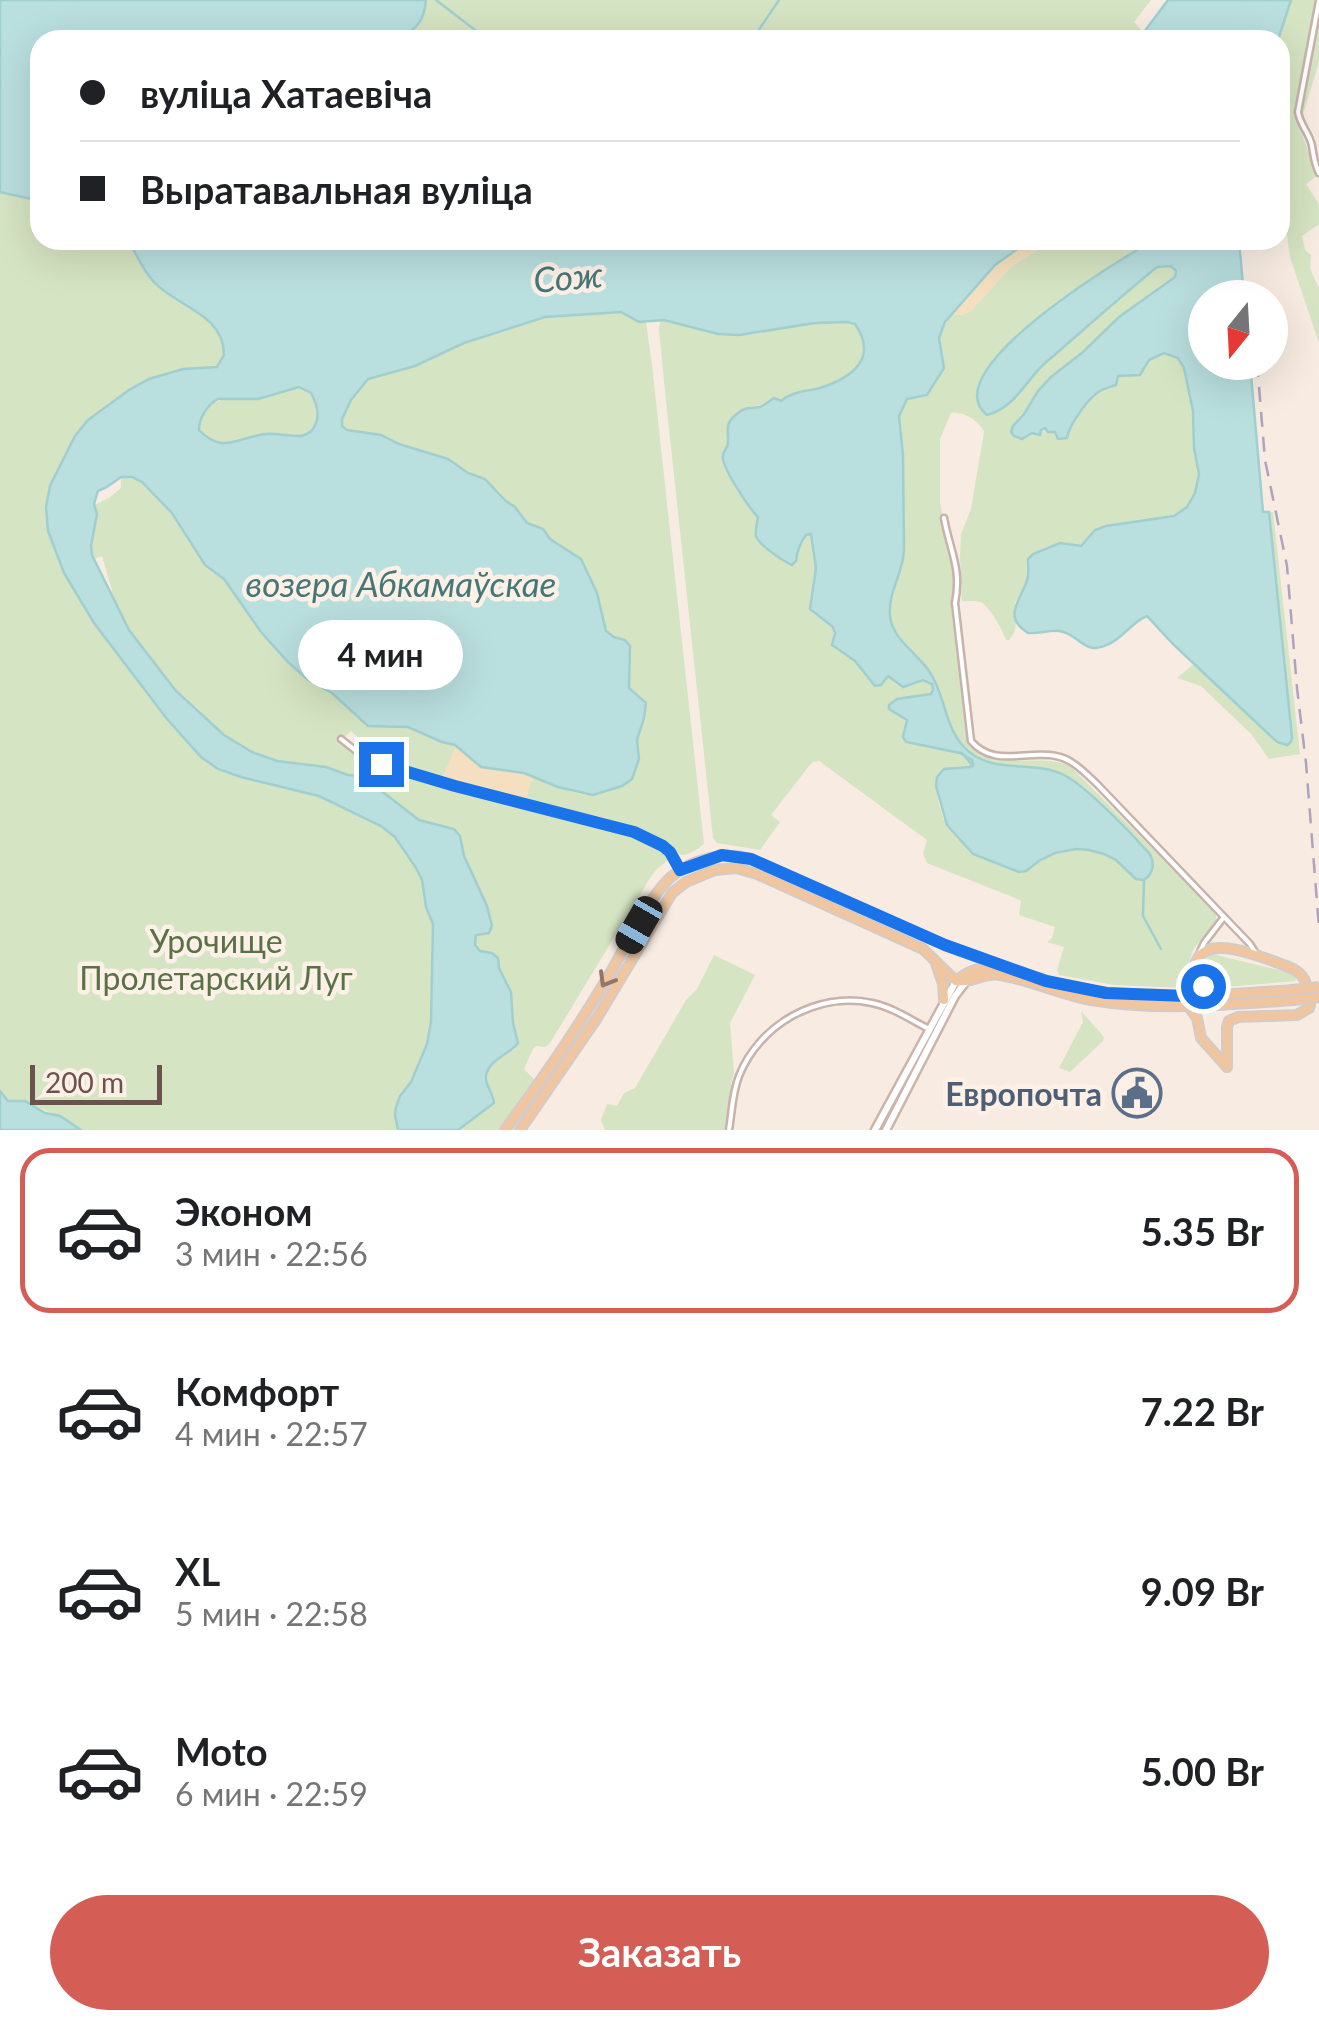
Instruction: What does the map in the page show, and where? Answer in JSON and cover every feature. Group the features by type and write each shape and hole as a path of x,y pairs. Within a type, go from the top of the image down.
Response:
{"main road":[{"path":"505,1130 588,1011 660,889 680,870 711,857 744,857 1010,970"},
{"path":"520,1130 590,1029 667,899 686,882 715,870 745,870 884,931 931,955 961,982"},
{"path":"884,931 889,920"},
{"path":"1222,947 1290,967 1307,980 1309,1008 1296,1015 1232,1018 1227,1027 1228,1067 1200,1038 1188,1001 1199,956 1208,949 1222,947"},
{"path":"931,955 941,976 944,1000"},
{"path":"886,1130 944,1000 977,969 994,967 1077,988 1188,1001"},
{"path":"1194,971 1219,1000"},
{"path":"875,1130 961,982 978,976 999,974 1092,1000 1139,1006 1292,995 1319,997"},
{"path":"1292,995 1319,987"},
{"path":"1198,1026 1219,1000"}],"street":[{"path":"1319,1 1298,112 1302,128 1316,144 1312,156 1319,174"},
{"path":"944,518 959,576 956,603 970,741 991,756 1044,755 1072,762 1224,916 1257,956"},
{"path":"341,739 381,764 634,832 663,846 680,870"},
{"path":"1199,956 1224,916"},
{"path":"730,1130 734,1092 746,1062 766,1033 795,1014 829,1004 869,1002 932,1031"}],"green space":[{"path":"426,0 1151,0 1134,22 1141,30 411,30 421,18"},
{"path":"1291,0 1319,0 1319,62 1302,118 1296,117 1317,176 1306,184 1319,204 1319,224 1302,236 1319,289 1319,343 1289,250 1290,30 1281,30"},
{"name":"Урочище Пролетарский Луг","path":"0,192 30,199 30,250 134,250 154,282 208,321 222,341 224,355 217,367 183,369 149,379 84,424 75,436 50,486 48,531 64,573 94,623 201,757 241,777 319,796 381,826 395,837 416,868 433,924 431,1022 427,1044 396,1107 398,1130 81,1130 36,1106 8,1101 0,1091"},
{"path":"1037,250 1138,250 1079,287 999,355 983,378 977,399 991,415 1157,267 1171,266 1176,271 1175,277 1119,317 1046,382 1011,432 1022,439 1032,433 1041,434 1045,428 1055,432 1058,439 1067,438 1075,419 1095,394 1116,385 1118,376 1140,375 1152,358 1169,354 1184,368 1193,410 1198,480 1194,497 1185,509 1168,518 1121,523 1092,533 1081,546 1063,542 1030,556 1028,575 1015,603 1014,631 1006,640 984,604 962,601 961,534 971,509 984,432 975,421 961,414 951,413 940,439 940,503 956,572 951,608 965,729 972,744 982,754 995,758 1070,766 1215,911 1213,929 1192,953 1186,988 1114,985 1059,975 1064,947 1047,942 1055,927 1019,915 1021,901 927,863 923,854 927,840 819,761 809,766 771,815 780,822 760,850 717,843 713,838 660,320 729,335 832,321 858,326 864,347 859,367 846,378 781,401 774,398 738,414 728,426 722,461 737,491 758,517 758,539 771,552 790,565 796,561 806,535 811,535 816,568 815,614 832,626 832,645 855,661 875,686 888,676 897,685 924,680 932,684 922,663 896,632 890,611 904,550 899,416 907,400 927,395 941,365 940,333 952,314 971,311 1011,267","holes":["979,768 944,820 937,780 944,769"]},
{"path":"621,312 646,322 652,365 704,844 683,855 636,828 526,799 534,778 574,792 598,794 634,775 639,763 637,740 644,718 643,699 629,688 630,651 606,631 597,593 581,559 550,539 543,529 527,523 498,490 448,459 342,426 357,390 368,379 415,366 464,343 545,317"},
{"path":"294,387 308,390 316,403 318,419 310,432 296,436 264,434 222,443 199,430 207,408 214,403 263,398"},
{"path":"121,477 139,480 172,513 205,565 224,579 261,632 294,668 332,693 368,726 405,726 457,746 442,779 368,755 357,746 360,740 351,731 341,740 353,749 417,778 638,836 670,856 650,878 550,1043 533,1049 524,1069 535,1080 499,1130 458,1130 491,1102 494,1097 487,1071 515,1049 518,1041 512,998 498,958 475,945 477,935 491,931 487,906 457,832 419,820 362,776 267,759 231,740 176,691 134,638 110,595 102,556 94,559 94,505 121,488"},
{"path":"1269,512 1273,512 1300,754 1269,759 1252,735 1201,686 1177,678 1195,663 1277,742 1285,746 1292,737"},
{"path":"1212,954 1287,972 1296,981 1215,988 1204,980 1200,970"},
{"path":"714,955 755,975 730,1023 734,1087 727,1130 605,1130 601,1120 607,1104 617,1106 624,1093 635,1088"},
{"path":"1081,1011 1104,1037 1070,1072 1059,1068 1083,1022"}],"sand":[{"path":"1016,250 1037,250 1011,267 971,311 952,314 995,265"},
{"path":"456,746 481,767 541,779 531,781 526,799 442,779"}],"water":[{"path":"0,0 426,0 418,25 411,30 30,30 30,199 0,192"},
{"path":"1168,0 1291,0 1281,30 1146,30"},
{"path":"134,250 1016,250 995,265 945,322 939,338 944,368 927,395 907,399 899,416 904,550 890,616 900,639 934,680 952,729 964,747 987,761 1064,775 1108,811 1149,853 1152,871 1144,880 1136,879 1116,860 1089,850 1055,853 1019,872 973,854 947,825 936,786 944,769 970,767 972,760 960,753 906,742 903,737 907,720 889,709 897,699 931,694 932,684 923,680 903,687 888,676 875,686 855,661 832,645 833,627 810,609 816,568 811,534 804,538 792,565 756,536 758,517 724,461 729,423 744,409 820,388 851,373 863,357 864,347 855,324 815,323 739,335 718,334 664,320 639,322 621,312 545,317 464,343 415,366 368,379 351,400 342,426 448,459 485,479 527,523 543,529 550,539 581,559 597,593 606,631 630,646 629,688 646,703 637,740 639,759 632,779 622,786 593,795 558,787 524,773 481,767 455,745 408,727 368,726 332,693 288,662 261,632 224,579 205,565 172,513 142,482 121,477 98,491 94,504 97,514 92,555 129,630 176,691 224,735 277,761 362,776 419,820 454,829 460,836 492,926 489,933 476,935 475,945 498,958 511,992 518,1043 487,1072 494,1103 458,1130 398,1130 396,1107 427,1044 431,1022 433,924 416,868 395,837 381,826 319,796 241,777 218,769 201,757 94,623 64,573 48,531 46,507 50,486 75,436 88,420 149,379 183,369 217,367 224,355 222,341 208,320 164,291","holes":["299,387 311,393 316,404 316,423 301,436 266,434 223,443 199,430 204,412 218,399 258,399"]},
{"path":"1138,250 1240,250 1243,280 1188,280 1188,380 1251,380 1263,512 1269,512 1292,737 1287,745 1277,742 1147,616 1114,641 1093,648 1059,631 1028,633 1015,619 1028,576 1028,559 1033,554 1060,543 1081,546 1095,530 1106,526 1174,516 1187,507 1199,474 1184,368 1178,358 1164,353 1149,360 1140,375 1118,376 1116,385 1095,394 1075,419 1067,438 1058,439 1055,432 1045,428 1040,435 1032,433 1022,439 1011,432 1051,377 1119,317 1175,277 1171,266 1157,267 1044,364 1005,407 987,415 977,396 986,372 1007,345 1073,292"},
{"path":"0,1091 8,1101 25,1101 81,1130 0,1130"}],"waterway":[{"path":"436,0 475,30"},
{"path":"759,30 779,0"},
{"path":"962,753 973,766"},
{"path":"1144,880 1143,916 1161,949"}],"railway":[{"path":"1258,380 1265,460 1287,566 1319,928"}],"place":[{"name":"Европочта","path":"1137,1093"}],"route":[{"path":"381,764 634,832 663,846 680,870 722,855 751,859 945,945 1046,981 1106,993 1187,996 1192,991 1194,971 1203,986"}],"water label":[{"name":"Сож","path":"568,276"},
{"name":"возера Абкамаўскае","path":"401,583"}]}
